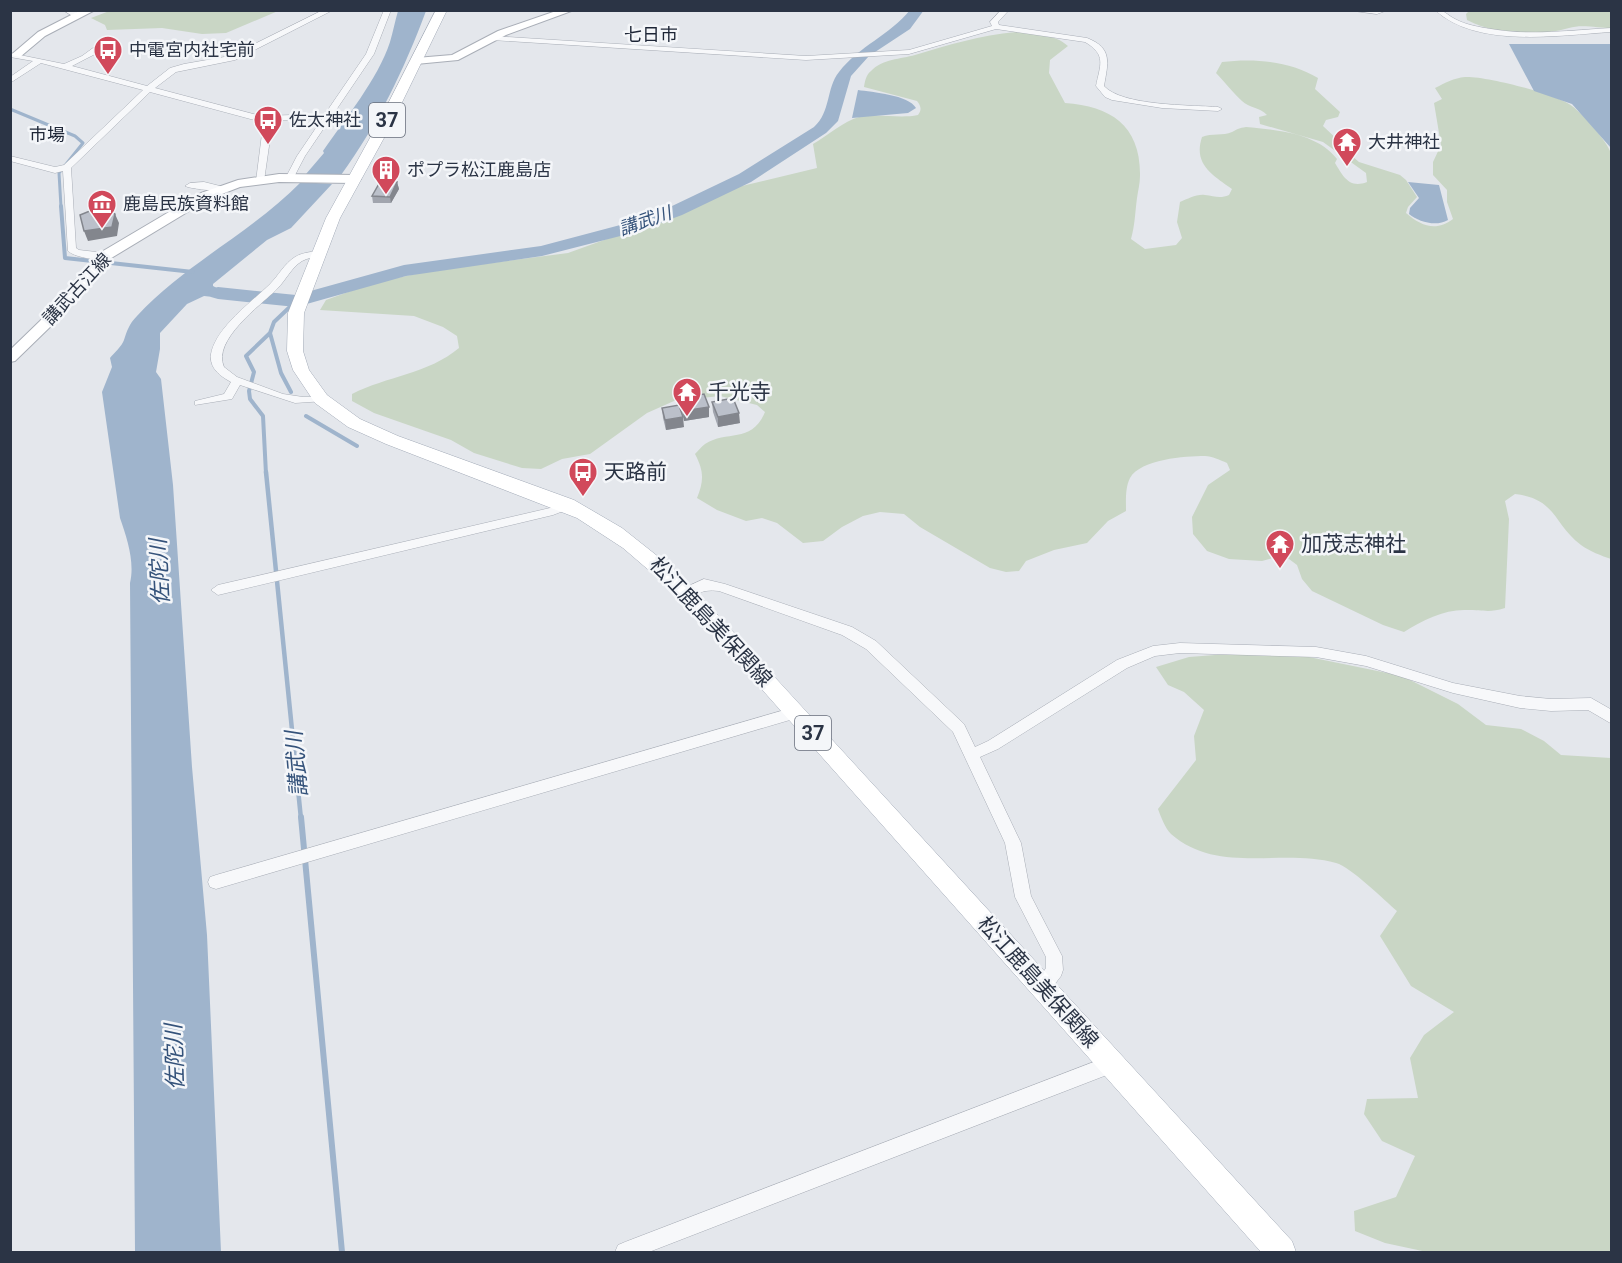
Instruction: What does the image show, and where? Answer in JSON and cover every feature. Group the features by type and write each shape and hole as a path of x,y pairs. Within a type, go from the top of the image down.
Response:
{"main road":[{"path":"13,55 44,33 91,10"},
{"name":"松江鹿島美保関線","path":"441,10 416,61 348,179 317,254 296,314 295,351 301,370 321,399 354,423 392,440 567,505 594,518 643,551 687,592 1281,1252"},
{"path":"416,61 454,58 512,29 570,10"},
{"name":"講武古江線","path":"10,358 45,324 101,259 137,235 221,189 296,177 348,179"}],"street":[{"path":"66,10 77,15"},
{"path":"10,158 55,170 64,168 150,88 179,68 232,58 330,10"},
{"path":"296,177 301,156 330,116 369,54 387,10"},
{"path":"996,27 994,22 1006,10"},
{"path":"1350,10 1385,10"},
{"path":"1437,10 1442,15 1470,27 1508,34 1611,30"},
{"path":"492,38 800,58 909,52 996,27 1087,40 1098,46 1105,56 1100,86 1108,95 1115,98 1162,106 1218,109"},
{"path":"64,67 85,58 94,50 111,45"},
{"path":"13,55 150,88 200,104 261,119 330,116"},
{"path":"10,81 40,60"},
{"path":"260,181 267,132 267,125 261,119"},
{"path":"64,168 71,249 76,253 101,259"},
{"path":"190,186 204,185 221,189"},
{"path":"317,254 298,259 229,332 216,358 221,370 237,380 294,401 321,399"},
{"path":"199,403 228,397 237,380"},
{"path":"218,591 553,511 567,505"},
{"path":"687,592 704,584 720,587 847,631 871,645 959,728 1013,843 1023,897 1054,956 1055,970 1042,987"},
{"path":"973,754 993,745 1122,664 1153,651 1180,648 1316,652 1366,661 1453,688 1520,702 1551,705 1591,704 1611,718"},
{"path":"216,882 795,713"},
{"path":"625,1252 1112,1064"}],"green space":[{"path":"112,10 278,11 226,33 202,34 162,28 107,30 105,25 91,18"},
{"path":"1470,10 1611,11 1611,28 1579,26 1544,33 1504,32 1467,20 1466,14"},
{"path":"1016,32 1036,34 1057,39 1068,46 1050,60 1049,73 1065,103 1081,105 1109,114 1129,132 1135,144 1140,176 1131,239 1145,249 1176,245 1182,238 1177,222 1180,202 1198,195 1220,197 1229,195 1232,189 1211,174 1202,162 1200,146 1202,137 1229,133 1246,127 1294,134 1260,124 1259,117 1267,115 1242,101 1216,73 1222,62 1247,60 1284,64 1318,78 1315,89 1340,112 1338,117 1326,120 1323,126 1349,147 1352,156 1359,162 1400,175 1406,180 1417,197 1406,213 1429,226 1441,225 1453,219 1447,202 1447,190 1433,175 1433,162 1441,145 1434,103 1442,99 1435,88 1457,78 1475,77 1534,90 1574,108 1599,134 1611,153 1611,559 1581,545 1539,501 1515,494 1505,501 1509,519 1505,608 1490,611 1459,610 1442,613 1404,632 1383,625 1312,591 1302,579 1297,565 1289,559 1277,557 1262,561 1229,559 1207,551 1193,534 1192,517 1208,485 1230,470 1227,463 1210,457 1175,458 1144,467 1136,472 1128,482 1126,511 1108,521 1087,543 1054,550 1026,561 1019,571 1006,572 990,568 920,527 904,514 880,512 863,516 842,527 823,541 803,543 777,523 762,518 746,521 717,510 697,498 702,476 695,454 713,440 738,435 753,429 765,412 757,405 720,396 674,401 647,413 590,454 562,459 541,469 522,468 474,453 451,440 374,413 352,401 352,394 434,364 447,357 459,348 457,336 443,327 414,316 320,310 326,300 373,283 430,271 568,253 690,209 725,190 817,168 813,144 847,122 866,116 918,115 920,108 917,101 864,87 868,74 875,67 892,60 990,35","holes":["1302,136 1323,142 1366,173 1367,182 1356,184 1347,180 1335,163 1337,159 1329,150"]},
{"path":"1254,652 1304,656 1402,676 1458,704 1486,725 1521,729 1544,741 1561,755 1611,758 1611,1252 1427,1252 1385,1243 1355,1231 1354,1211 1396,1197 1415,1156 1382,1141 1364,1114 1367,1099 1418,1098 1410,1058 1424,1035 1454,1012 1411,986 1380,936 1397,911 1350,871 1336,863 1315,859 1250,858 1209,854 1189,846 1171,834 1165,826 1158,809 1196,760 1194,736 1204,710 1184,692 1168,685 1156,667 1189,657"}],"water":[{"path":"398,11 426,11 409,54 367,136 341,175 306,174 324,153 323,151 378,70 390,42"},
{"path":"1509,44 1611,44 1611,148 1572,104 1534,91"},
{"path":"858,90 898,97 916,108 908,113 852,118"},
{"name":"佐陀川","path":"301,182 332,184 291,228 267,240 213,284 223,291 255,295 250,301 204,296 187,304 160,333 156,372 161,379 173,485 192,767 207,935 221,1252 135,1252 130,583 132,567 128,542 120,518 102,392 112,367 110,358 122,345 130,325 137,316 176,280 261,217"},
{"path":"1408,182 1439,185 1448,220 1428,223 1409,214 1410,208 1419,198"}],"building":[{"path":"380,182 397,182 390,197 372,196"},
{"path":"102,206 115,214 112,227 84,231 80,215"},
{"path":"704,394 709,407 683,411 680,398"},
{"path":"733,398 739,413 718,417 712,402"},
{"path":"679,405 683,417 665,420 662,408"}],"waterway":[{"name":"講武川","path":"218,293 296,301 404,271 542,251 630,228 676,211 745,178 820,130 830,121 844,75 864,53 905,26 918,10"},
{"path":"10,109 75,136 83,143 59,173 61,207"},
{"path":"61,206 65,258 193,272"},
{"name":"講武川","path":"270,333 274,322 294,303"},
{"name":"講武川","path":"266,474 263,416 250,399 249,391 254,372 246,356 270,333"},
{"path":"270,333 281,373 291,392"},
{"path":"306,416 357,446"},
{"name":"講武川","path":"266,472 301,819"},
{"name":"講武川","path":"301,817 342,1252"}],"place":[{"name":"中電宮内社宅前","path":"108,76"},
{"name":"佐太神社","path":"268,146"},
{"name":"大井神社","path":"1347,168"},
{"name":"ポプラ松江鹿島店","path":"386,196"},
{"name":"鹿島民族資料館","path":"102,230"},
{"name":"千光寺","path":"687,418"},
{"name":"天路前","path":"583,498"},
{"name":"加茂志神社","path":"1280,570"}],"district":[{"name":"七日市","path":"651,35"},
{"name":"市場","path":"47,135"}]}
